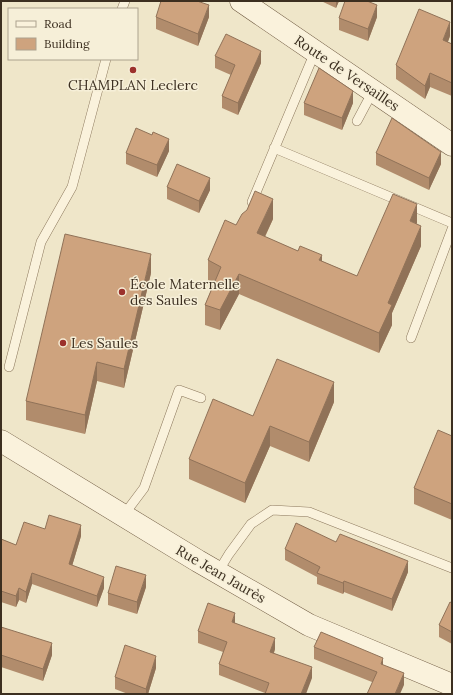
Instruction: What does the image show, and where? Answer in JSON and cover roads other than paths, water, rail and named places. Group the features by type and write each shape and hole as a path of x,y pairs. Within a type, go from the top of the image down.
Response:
{"main road":[{"name":"Route de Versailles","path":"241,1 452,145"},
{"name":"Rue Jean Jaurès","path":"1,442 217,572 309,625 452,685"}],"lane":[{"path":"247,213 315,52"},
{"path":"9,367 41,242 72,187 106,60"},
{"path":"358,121 373,91"},
{"path":"274,148 452,223"},
{"path":"411,338 452,229"},
{"path":"123,516 144,488 179,390 201,398"},
{"path":"217,572 252,524 272,510 309,512 452,568"}],"place":[{"name":"CHAMPLAN Leclerc","path":"133,70"},
{"name":"École Maternelle des Saules","path":"122,292"},
{"name":"Les Saules","path":"63,343"}]}
